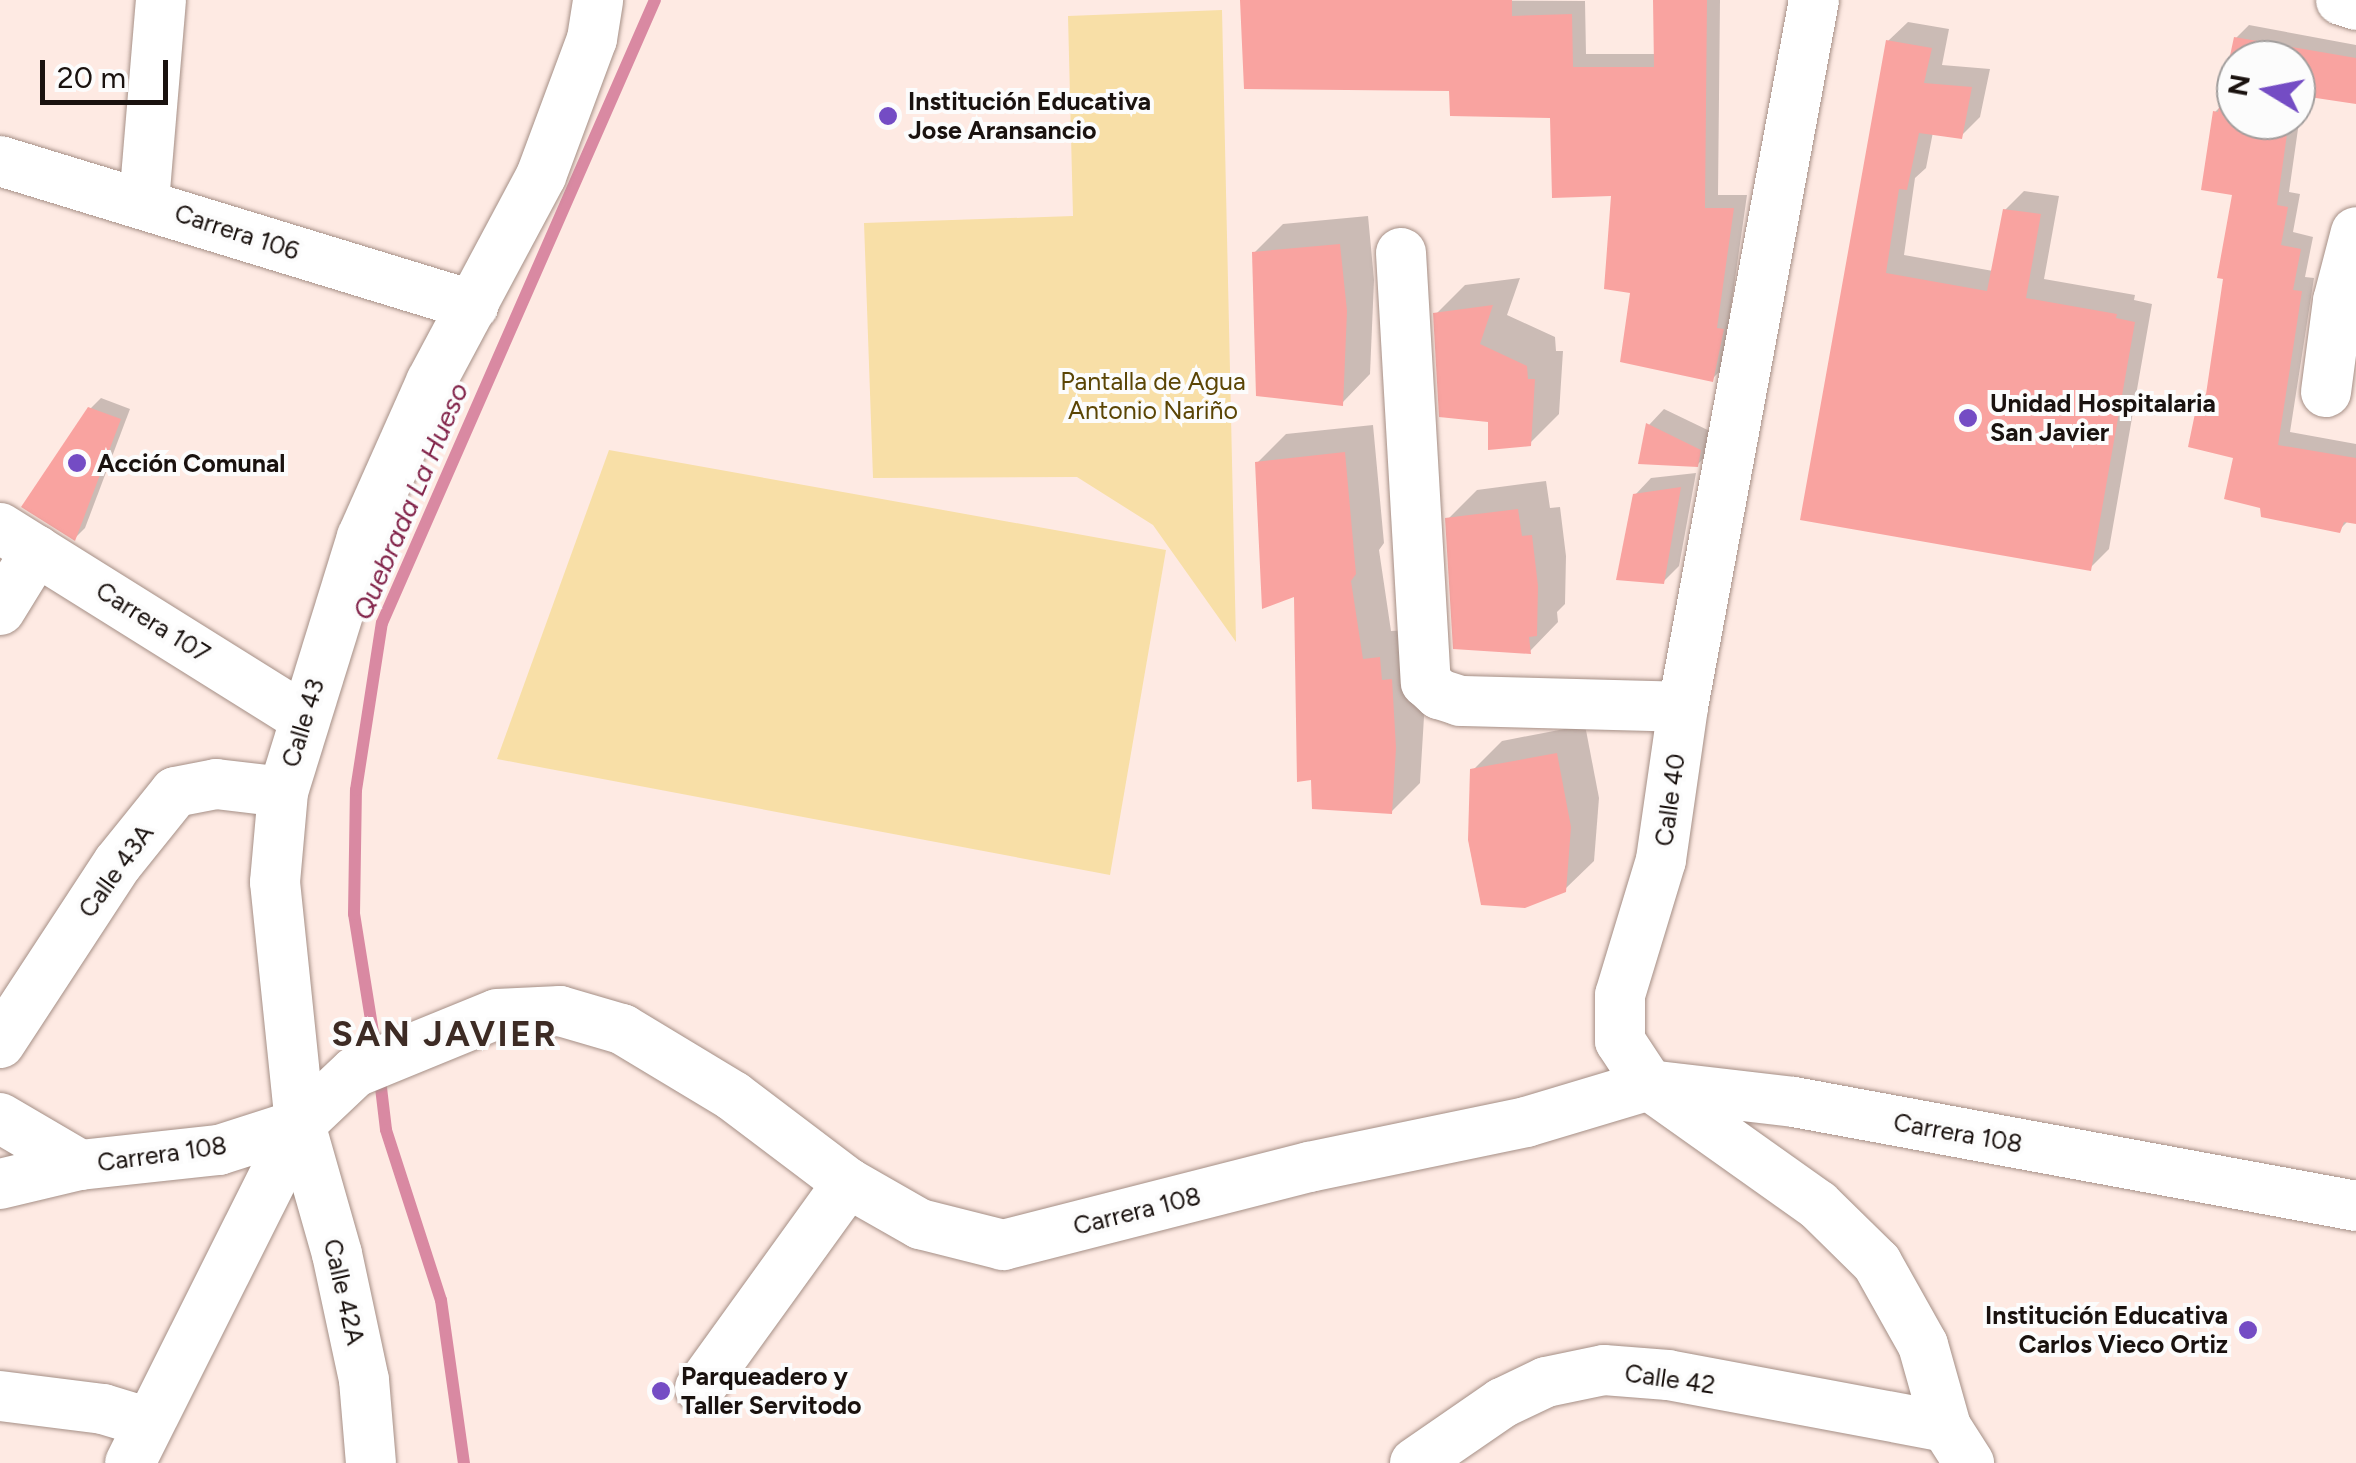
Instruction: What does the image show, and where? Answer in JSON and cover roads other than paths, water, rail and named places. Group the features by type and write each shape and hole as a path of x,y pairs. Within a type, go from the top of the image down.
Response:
{"street":[{"path":"144,202 161,0"},
{"name":"Calle 43","path":"300,1124 274,882 283,792 362,537 430,382 541,176 592,39 598,0"},
{"name":"Calle 40","path":"1814,0 1683,707 1662,860 1620,995 1620,1041 1649,1086 1818,1205 1876,1264 1923,1345 1958,1445"},
{"path":"2341,0 2356,5"},
{"name":"Carrera 106","path":"0,161 144,202 473,306"},
{"path":"2326,392 2338,301 2356,232"},
{"path":"1402,253 1426,682 1439,694 1460,701 1683,707"},
{"path":"0,610 19,539"},
{"name":"Carrera 107","path":"19,539 304,718"},
{"name":"Calle 43A","path":"0,1044 118,862 176,792 216,784 283,792"},
{"name":"Carrera 108","path":"0,1184 80,1165 218,1150 300,1124 355,1072 497,1014 560,1010 622,1029 733,1096 848,1183 920,1224 1003,1245 1309,1167 1526,1122 1649,1086 1794,1102 2356,1206"},
{"path":"0,1118 80,1165"},
{"path":"0,1396 84,1406 140,1443 300,1124"},
{"name":"Calle 42A","path":"300,1124 337,1254 364,1380 371,1463"},
{"path":"700,1388 848,1183"},
{"name":"Calle 42","path":"1415,1463 1502,1403 1546,1382 1604,1370 1668,1374 1958,1445"}],"waterway":[{"name":"Quebrada La Hueso","path":"376,1051 354,914 356,790 382,623 655,0"},
{"name":"Quebrada La Hueso","path":"379,1071 386,1130 441,1300 464,1463"}],"place":[{"name":"Institución Educativa Jose Aransancio","path":"888,116"},
{"name":"Unidad Hospitalaria San Javier","path":"1968,418"},
{"name":"Acción Comunal","path":"77,463"},
{"name":"Institución Educativa Carlos Vieco Ortiz","path":"2248,1330"},
{"name":"Parqueadero y Taller Servitodo","path":"661,1391"}],"district":[{"name":"SAN JAVIER","path":"445,1034"}],"park label":[{"name":"Pantalla de Agua Antonio Nariño","path":"1153,396"}]}
